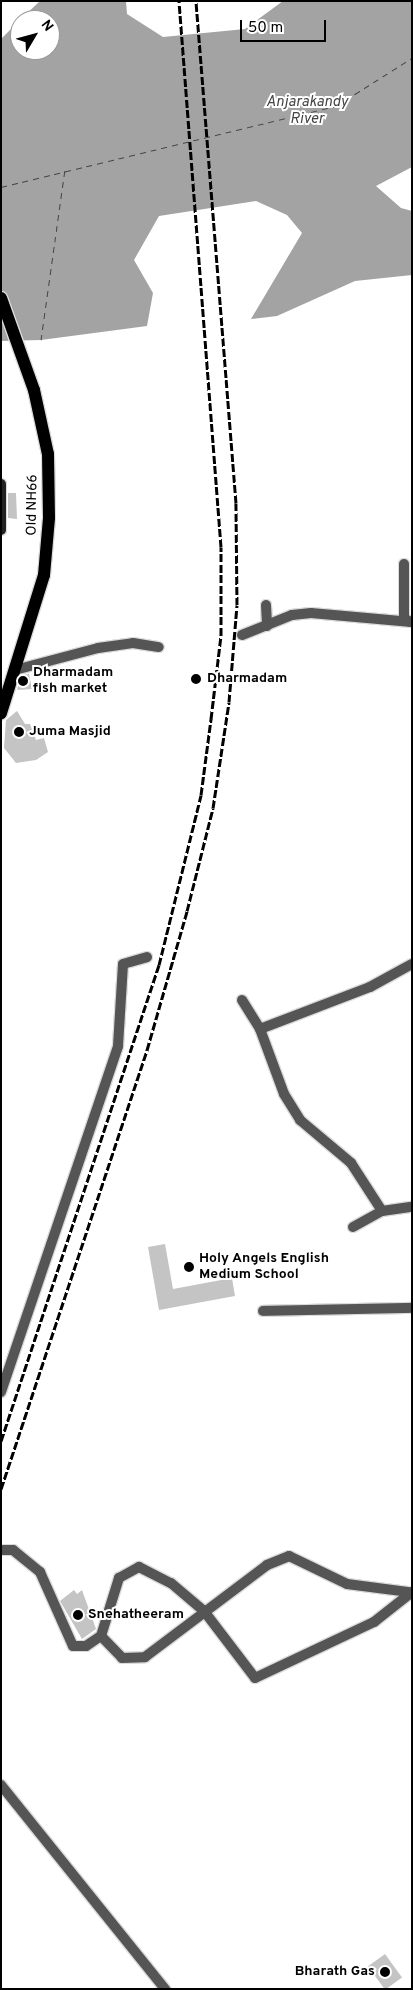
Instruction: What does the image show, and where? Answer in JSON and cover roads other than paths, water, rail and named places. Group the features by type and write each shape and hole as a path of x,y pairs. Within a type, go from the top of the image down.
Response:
{"main road":[{"name":"Old NH66","path":"1,298 22,355 48,454 49,518 44,575 1,713"}],"street":[{"path":"1,530 2,490"},
{"path":"404,564 404,618 411,622"},
{"path":"266,605 267,626"},
{"path":"242,635 311,613 411,622"},
{"path":"15,670 98,648 133,643 159,647"},
{"path":"1,1392 118,1046 124,964 147,957"},
{"path":"260,1029 370,987 412,964"},
{"path":"242,1000 260,1029 284,1094 300,1120 351,1163 382,1211"},
{"path":"353,1227 382,1211 412,1207"},
{"path":"264,1312 323,1312 412,1308"},
{"path":"1,1550 13,1550 40,1572 70,1644 86,1646 101,1636 119,1578 129,1569 139,1567 171,1582 204,1611 255,1678 374,1622 410,1592"},
{"path":"101,1636 122,1658 138,1659 267,1565 289,1556 346,1584 410,1592"},
{"path":"1,1785 165,1989"}],"water":[{"name":"Anjarakandy River","path":"40,1 126,1 127,14 163,37 245,29 283,1 412,1 412,167 376,186 401,208 412,211 412,275 355,281 277,316 251,319 302,233 287,215 256,201 159,216 134,260 153,293 147,326 41,340 1,341 1,39 10,30 10,60 60,60 60,10 31,10"}],"railway":[{"path":"1,1441 159,965 201,795 211,719 221,635 221,547 179,1"},
{"path":"1,1489 147,1050 187,911 213,808 229,702 237,605 236,503 196,1"}],"place":[{"name":"Dharmadam","path":"196,679"},
{"name":"Dharmadam fish market","path":"23,681"},
{"name":"Juma Masjid","path":"19,732"},
{"name":"Holy Angels English Medium School","path":"189,1267"},
{"name":"Snehatheeram","path":"78,1615"},
{"name":"Bharath Gas","path":"385,1972"}]}
